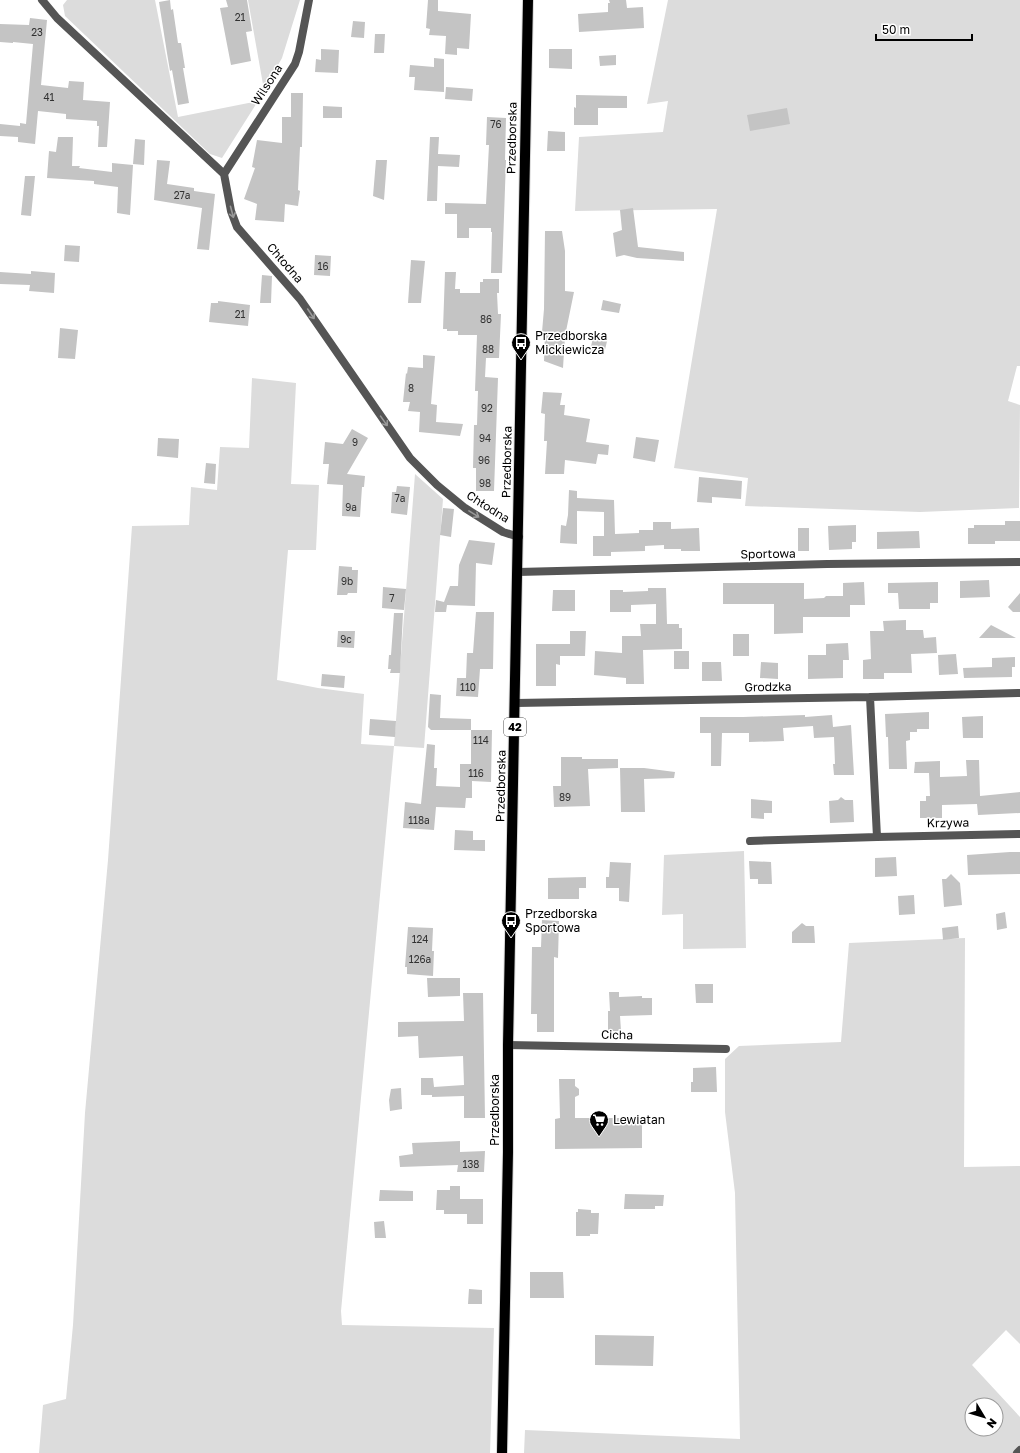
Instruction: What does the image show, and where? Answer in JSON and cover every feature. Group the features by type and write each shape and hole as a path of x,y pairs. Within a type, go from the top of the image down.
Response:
{"main road":[{"name":"Przedborska","path":"502,1453 508,1152 508,1045 516,703 528,0"}],"street":[{"path":"42,0 57,18 224,174"},
{"name":"Wilsona","path":"224,174 295,64 299,52 309,0"},
{"name":"Chłodna","path":"224,174 231,211 237,226 300,299 410,458 437,485 465,508 503,532 519,537"},
{"name":"Sportowa","path":"518,572 827,564 1020,562"},
{"name":"Grodzka","path":"516,703 1020,694"},
{"path":"870,697 877,837"},
{"name":"Krzywa","path":"750,841 1020,834"},
{"name":"Cicha","path":"508,1045 726,1049"},
{"path":"1017,1453 1020,1450"}],"shaded area":[{"path":"67,0 155,0 178,117 258,101 222,158 210,154 65,16 63,5"},
{"path":"248,0 300,0 282,58 264,90"},
{"path":"668,0 1020,0 1020,366 1017,366 1008,401 1020,405 1019,508 920,512 745,506 748,478 674,468 717,209 575,211 579,137 663,132 668,101 647,104"},
{"path":"252,378 296,383 291,484 319,485 316,550 288,550 277,680 318,688 364,694 361,744 394,746 341,1311 342,1325 494,1328 490,1453 39,1453 43,1405 66,1399 73,1325 85,1113 108,860 132,526 189,525 191,487 217,490 220,447 249,448"},
{"path":"415,474 443,499 424,748 394,746"},
{"path":"744,851 746,948 683,949 683,914 662,915 664,855"},
{"path":"965,938 964,1167 1020,1166 1020,1344 1006,1330 972,1365 1002,1397 964,1397 964,1437 1004,1437 1004,1400 1020,1417 1020,1453 524,1453 525,1430 740,1439 735,1193 725,1112 725,1059 739,1046 841,1042 849,943"}],"building":[{"path":"170,0 171,10 173,9 178,43 181,43 185,68 183,68 189,103 178,105 172,70 170,71 159,2"},
{"path":"226,0 247,0 252,31 246,32 251,61 231,65 220,8 228,7"},
{"path":"428,0 438,0 438,11 471,14 469,49 457,48 457,55 445,54 446,36 429,35 430,29 426,28"},
{"path":"609,0 626,0 627,8 643,7 644,28 579,32 578,14 608,12 608,3 610,3"},
{"path":"30,18 47,20 41,85 68,88 69,81 84,82 83,100 110,102 107,147 98,147 99,126 97,126 97,121 66,119 66,114 38,111 35,144 18,142 18,137 0,136 0,124 20,126 20,123 26,124 33,44 0,42 0,24 29,25"},
{"path":"353,21 365,22 364,38 351,37"},
{"path":"375,34 385,34 384,53 374,53"},
{"path":"321,49 339,50 338,73 315,72 316,59 321,60"},
{"path":"549,49 572,49 572,69 549,68"},
{"path":"616,55 616,65 600,66 599,56"},
{"path":"434,58 444,59 444,92 414,90 415,77 409,77 410,65 434,67"},
{"path":"446,87 473,89 472,101 445,99"},
{"path":"291,93 303,93 302,147 300,147 298,190 300,191 298,206 285,204 284,222 255,220 257,204 244,199 255,168 252,167 257,140 282,143 282,117 291,117"},
{"path":"576,95 627,96 627,108 598,108 598,125 574,125"},
{"path":"323,106 342,107 342,118 323,118"},
{"path":"787,108 790,124 750,131 747,115"},
{"path":"487,117 506,118 502,273 491,273 491,228 469,228 469,238 457,238 457,214 445,214 445,203 486,204 489,145 486,145"},
{"path":"548,131 565,132 565,151 547,151"},
{"path":"58,137 73,137 72,166 112,172 112,163 133,165 130,215 117,213 118,187 94,184 94,181 47,178 49,151 56,152"},
{"path":"430,137 439,137 438,154 460,155 459,167 438,166 437,201 427,201"},
{"path":"135,139 145,140 144,165 133,164"},
{"path":"157,160 170,161 167,184 194,188 194,191 215,194 209,250 197,249 202,208 154,200"},
{"path":"376,160 387,160 384,200 373,196"},
{"path":"25,176 35,176 31,216 21,215"},
{"path":"633,208 638,247 684,252 684,261 637,258 624,255 616,257 613,233 622,230 620,210"},
{"path":"545,231 562,231 565,251 565,291 574,292 565,336 563,368 544,361 545,333 542,332 544,309"},
{"path":"65,245 80,246 79,262 64,261"},
{"path":"315,255 331,256 330,276 314,275"},
{"path":"411,260 425,261 421,303 408,303"},
{"path":"31,271 55,273 54,293 29,291 30,285 0,284 0,272 31,274"},
{"path":"445,272 456,272 455,289 460,289 460,293 480,293 480,282 483,282 483,279 499,279 499,293 497,293 498,314 501,314 499,358 486,358 485,377 498,378 494,491 476,491 476,468 473,468 474,425 477,425 478,391 475,391 477,335 458,335 458,331 447,331 447,329 443,329"},
{"path":"262,275 272,276 271,303 260,303"},
{"path":"603,300 621,304 619,313 601,310"},
{"path":"218,301 250,305 248,326 209,322 211,303 218,303"},
{"path":"60,328 78,330 75,359 58,358"},
{"path":"594,333 608,337 604,354 590,351"},
{"path":"423,355 435,356 431,404 437,405 436,422 463,424 460,436 419,432 420,412 408,411 410,402 403,402 408,367 423,368"},
{"path":"543,392 562,393 560,405 565,405 564,415 590,419 586,442 609,445 608,455 598,454 596,464 565,460 564,474 545,474 547,441 544,441 545,414 541,413"},
{"path":"352,429 368,438 347,474 365,476 364,487 362,487 360,517 342,516 343,485 327,484 329,464 323,464 325,442 343,444"},
{"path":"636,437 659,440 655,462 633,458"},
{"path":"158,438 179,439 178,458 157,456"},
{"path":"206,463 216,464 215,484 204,483"},
{"path":"699,477 742,481 741,499 712,497 712,503 697,502"},
{"path":"397,486 410,487 407,515 391,513 392,492 396,492"},
{"path":"569,490 577,491 577,498 614,500 615,534 639,533 639,530 653,530 653,522 671,522 671,529 699,528 700,551 664,549 664,545 645,546 645,551 611,552 611,556 593,556 593,536 604,536 604,512 577,511 577,544 560,543 561,525 566,526 568,515"},
{"path":"443,508 454,509 451,537 440,535"},
{"path":"1005,521 1020,521 1020,541 995,541 995,544 968,544 968,528 974,528 974,525 1005,525"},
{"path":"856,525 856,542 852,542 852,549 829,550 828,526"},
{"path":"798,528 809,528 809,551 798,551"},
{"path":"919,531 920,548 877,549 877,532"},
{"path":"469,540 495,543 492,565 476,563 475,606 447,605 446,612 435,612 436,600 444,602 450,586 458,586 459,565"},
{"path":"339,566 352,567 352,570 358,570 357,593 337,595"},
{"path":"989,580 990,597 960,598 960,581"},
{"path":"864,582 865,605 850,605 850,617 803,617 803,633 774,634 774,604 723,604 723,583 804,583 804,599 824,598 826,596 843,596 843,583"},
{"path":"938,582 938,603 930,603 930,609 899,609 898,593 888,593 888,583"},
{"path":"383,587 406,589 404,610 382,608"},
{"path":"648,588 666,588 667,624 679,624 679,628 682,628 682,649 643,650 644,684 626,684 626,678 594,675 595,651 622,653 622,636 641,636 640,624 656,624 656,604 631,605 631,612 610,612 610,590 623,590 623,592 648,591"},
{"path":"553,590 575,590 575,611 552,611"},
{"path":"1020,593 1020,612 1013,612 1008,607"},
{"path":"476,612 494,612 493,669 480,669 478,697 456,696 457,678 466,678 467,653 473,653"},
{"path":"394,613 403,613 400,673 390,673 391,669 388,669 389,655 391,655"},
{"path":"906,620 906,630 923,630 924,638 936,637 937,653 911,654 912,673 884,673 884,679 863,679 863,660 871,659 870,631 884,631 883,621"},
{"path":"991,625 1016,638 979,638"},
{"path":"338,631 355,631 354,648 337,647"},
{"path":"570,631 586,631 585,656 560,656 560,665 556,664 556,686 536,686 536,644 570,644"},
{"path":"733,634 749,634 749,656 733,656"},
{"path":"848,643 849,660 843,660 843,678 808,679 808,655 826,655 826,644"},
{"path":"674,651 689,651 689,669 674,669"},
{"path":"956,654 958,674 939,675 938,655"},
{"path":"1015,657 1015,667 1012,667 1012,677 964,678 963,668 992,667 992,658"},
{"path":"702,662 721,662 722,681 702,681"},
{"path":"761,662 778,663 778,679 760,678"},
{"path":"322,674 345,676 344,688 321,686"},
{"path":"430,694 441,695 440,718 471,719 471,730 431,730 428,727"},
{"path":"929,712 929,729 917,729 917,732 910,732 910,740 906,741 907,769 889,769 888,737 886,737 885,714"},
{"path":"805,715 805,717 832,715 833,727 851,725 854,775 834,775 834,737 814,738 813,726 783,728 784,741 749,742 749,733 722,733 721,766 711,766 711,733 700,733 700,717"},
{"path":"983,716 983,738 963,738 962,717"},
{"path":"370,719 396,721 395,737 369,735"},
{"path":"471,730 492,730 491,782 472,781 472,798 466,798 465,808 436,807 434,830 403,828 405,802 421,804 427,744 435,745 434,768 437,768 436,786 460,787 460,764 471,764"},
{"path":"561,757 582,757 582,759 618,759 618,768 588,769 590,806 554,807 553,786 561,786"},
{"path":"966,760 979,760 980,796 1020,792 1020,813 978,815 977,804 942,805 942,818 920,818 920,801 926,801 926,796 930,796 929,773 914,773 915,762 940,761 940,777 967,776"},
{"path":"620,768 644,768 675,772 674,778 644,779 645,812 621,812"},
{"path":"841,797 845,800 853,800 854,822 830,823 829,801 838,800"},
{"path":"751,799 772,801 772,813 764,813 764,819 751,818"},
{"path":"455,830 473,831 473,840 485,840 485,851 454,850"},
{"path":"1020,852 1020,874 968,875 967,855"},
{"path":"896,857 897,876 875,877 875,858"},
{"path":"749,861 771,862 772,884 758,884 758,879 750,879"},
{"path":"610,862 631,863 629,902 619,901 619,888 606,888 606,877 609,877"},
{"path":"951,874 960,883 962,905 944,907 942,879 946,879"},
{"path":"586,877 586,888 579,888 579,899 548,899 548,878"},
{"path":"914,895 915,914 899,915 898,896"},
{"path":"1005,912 1007,928 997,930 996,914"},
{"path":"542,920 559,921 558,958 554,957 554,1032 537,1032 537,1014 531,1014 532,947 541,947"},
{"path":"802,923 806,926 814,926 815,943 792,943 792,932"},
{"path":"958,926 959,938 943,940 942,928"},
{"path":"408,927 433,928 433,976 407,974 407,967 405,967"},
{"path":"427,978 460,978 460,996 428,997"},
{"path":"695,984 713,984 713,1003 696,1003"},
{"path":"609,992 619,992 619,997 642,996 642,998 652,998 652,1015 620,1016 621,1031 608,1031 608,1011 610,1011"},
{"path":"463,993 483,993 485,1118 464,1118 464,1096 432,1097 432,1095 421,1095 421,1078 433,1078 434,1087 464,1085 463,1056 419,1058 418,1036 398,1037 398,1022 464,1021"},
{"path":"716,1067 717,1092 691,1092 693,1068"},
{"name":"Lewiatan","path":"559,1079 575,1079 575,1086 579,1089 579,1095 575,1097 575,1118 642,1118 642,1148 555,1149 555,1119 560,1118"},
{"path":"401,1088 402,1109 390,1111 389,1100 391,1089"},
{"path":"460,1141 460,1152 485,1151 484,1172 457,1172 458,1165 400,1167 399,1156 413,1154 412,1143"},
{"path":"450,1186 460,1186 460,1199 483,1199 483,1224 467,1224 467,1214 444,1214 444,1210 436,1210 437,1190 450,1190"},
{"path":"380,1190 413,1191 413,1201 379,1201"},
{"path":"625,1194 664,1195 663,1206 655,1206 655,1209 624,1209"},
{"path":"578,1209 591,1210 591,1213 599,1213 598,1234 590,1234 590,1236 576,1236 576,1212 578,1212"},
{"path":"384,1221 386,1238 375,1238 374,1222"},
{"path":"530,1272 563,1272 564,1298 530,1298"},
{"path":"469,1289 482,1290 482,1304 468,1304"},
{"path":"595,1335 654,1336 653,1366 595,1365"}],"place":[{"name":"Przedborska Mickiewicza","path":"521,360"},
{"name":"Przedborska Sportowa","path":"511,938"},
{"name":"Lewiatan","path":"599,1137"}]}
